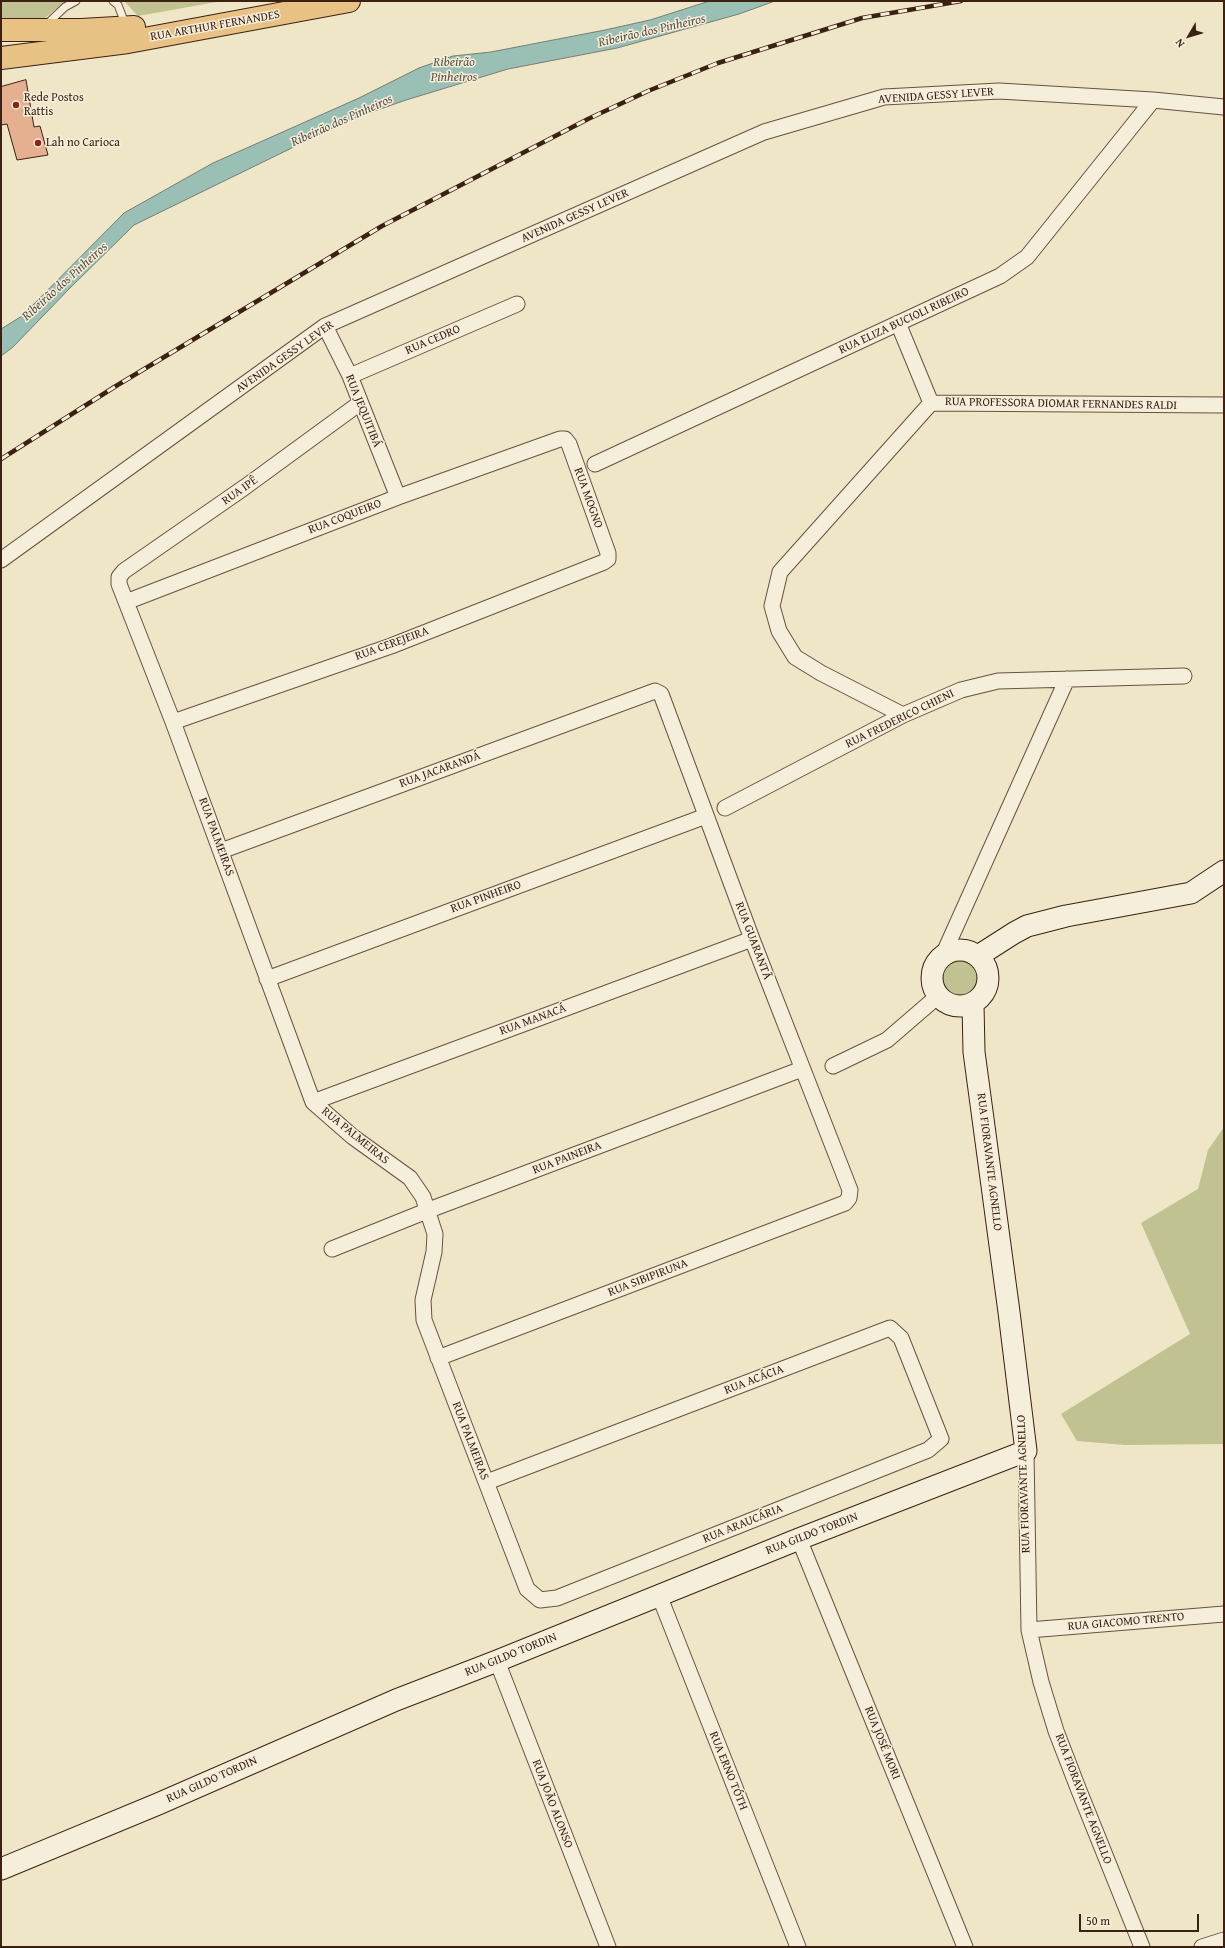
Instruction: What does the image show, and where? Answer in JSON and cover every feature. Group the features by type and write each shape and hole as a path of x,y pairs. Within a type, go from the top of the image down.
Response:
{"main road":[{"path":"1,58 128,35 275,1"},
{"name":"RUA ARTHUR FERNANDES","path":"128,35 349,1"},
{"path":"1,30 41,29 128,35"},
{"path":"978,956 1027,926 1066,916 1191,894 1224,871"},
{"path":"960,950 970,951 978,956 986,968 989,981 983,995 973,1004 964,1006 954,1006 938,996 932,979 933,970 943,955 951,951 960,950"},
{"name":"RUA FIORAVANTE AGNELLO","path":"973,1004 974,1052 1026,1451"},
{"name":"RUA GILDO TORDIN","path":"1,1869 152,1806 396,1700 497,1661 799,1539 1026,1451"}],"street":[{"name":"AVENIDA GESSY LEVER","path":"1,560 325,326 764,132 884,97 999,91 1153,100 1224,107"},
{"name":"RUA ELIZA BUCIOLI RIBEIRO","path":"595,464 1000,276 1027,257 1153,100"},
{"name":"RUA CEDRO","path":"350,376 517,304"},
{"path":"898,323 931,402"},
{"name":"RUA JEQUITIBÁ","path":"325,326 350,376 398,497"},
{"name":"RUA PROFESSORA DIOMAR FERNANDES RALDI","path":"903,715 821,673 795,657 779,631 772,606 780,572 931,402 1224,405"},
{"name":"RUA IPÊ","path":"119,577 124,571 245,487 360,403"},
{"name":"RUA COQUEIRO","path":"126,602 398,497 560,439 565,439"},
{"name":"RUA MOGNO","path":"565,439 571,451 608,553 608,559"},
{"name":"RUA CEREJEIRA","path":"173,722 391,646 604,562 608,559"},
{"name":"RUA PALMEIRAS","path":"119,577 119,584 173,722 313,1102 353,1137 410,1178 423,1197 429,1210 435,1234 434,1252 423,1300 424,1320 527,1589 540,1600 557,1598"},
{"name":"RUA FREDERICO CHIENI","path":"725,808 903,715 962,690 998,681 1184,676"},
{"path":"943,955 1067,679"},
{"name":"RUA JACARANDÁ","path":"221,851 655,691 659,692"},
{"name":"RUA GUARANTÃ","path":"659,692 802,1070 850,1190"},
{"name":"RUA PINHEIRO","path":"267,979 706,816"},
{"name":"RUA MANACÁ","path":"313,1102 752,939"},
{"path":"833,1066 887,1040 938,996"},
{"name":"RUA PAINEIRA","path":"332,1249 429,1210 802,1070"},
{"name":"RUA SIBIPIRUNA","path":"438,1358 845,1203 849,1198 850,1190"},
{"name":"RUA ACÁCIA","path":"486,1482 890,1328 901,1338 941,1438 928,1450"},
{"name":"RUA ARAUCÁRIA","path":"557,1598 928,1450"},
{"name":"RUA FIORAVANTE AGNELLO","path":"1026,1451 1029,1630 1041,1682 1056,1731 1142,1947"},
{"name":"RUA JOSÉ MORI","path":"799,1539 965,1947"},
{"name":"RUA ERNO TÓTH","path":"659,1595 798,1947"},
{"name":"RUA GIACOMO TRENTO","path":"1029,1630 1224,1614"},
{"name":"RUA JOÃO ALONSO","path":"497,1661 608,1947"},
{"path":"1202,1947 1224,1940"}],"lane":[{"path":"41,29 66,7 76,1"},
{"path":"113,1 118,5 128,35"}],"green space":[{"path":"3,1 66,1 40,22 1,25 1,3"},
{"path":"124,1 222,1 138,16"},
{"path":"963,956 970,959 976,965 979,976 978,984 970,993 963,996 955,996 948,993 940,984 939,972 942,965 951,957"},
{"path":"1224,1127 1224,1444 1125,1445 1077,1441 1061,1414 1190,1334 1141,1223 1198,1189 1208,1150"}],"water":[{"name":"Ribeirão Pinheiros","path":"710,1 775,1 739,14 617,48 508,69 406,100 349,120 134,225 13,347 1,356 1,329 22,316 124,213 213,163 359,98 419,68 453,56 491,52 605,30 650,20"}],"building":[{"name":"Rede Postos Rattis","path":"26,80 34,127 40,126 48,155 17,160 7,124 1,125 1,87"}],"railway":[{"path":"1,459 116,386 382,226 588,119 648,91 718,63 862,18 961,1"}],"place":[{"name":"Rede Postos Rattis","path":"16,105"},
{"name":"Lah no Carioca","path":"38,143"}],"water label":[{"name":"Ribeirão dos Pinheiros","path":"652,31"},
{"name":"Ribeirão dos Pinheiros","path":"342,121"},
{"name":"Ribeirão dos Pinheiros","path":"65,282"}]}
